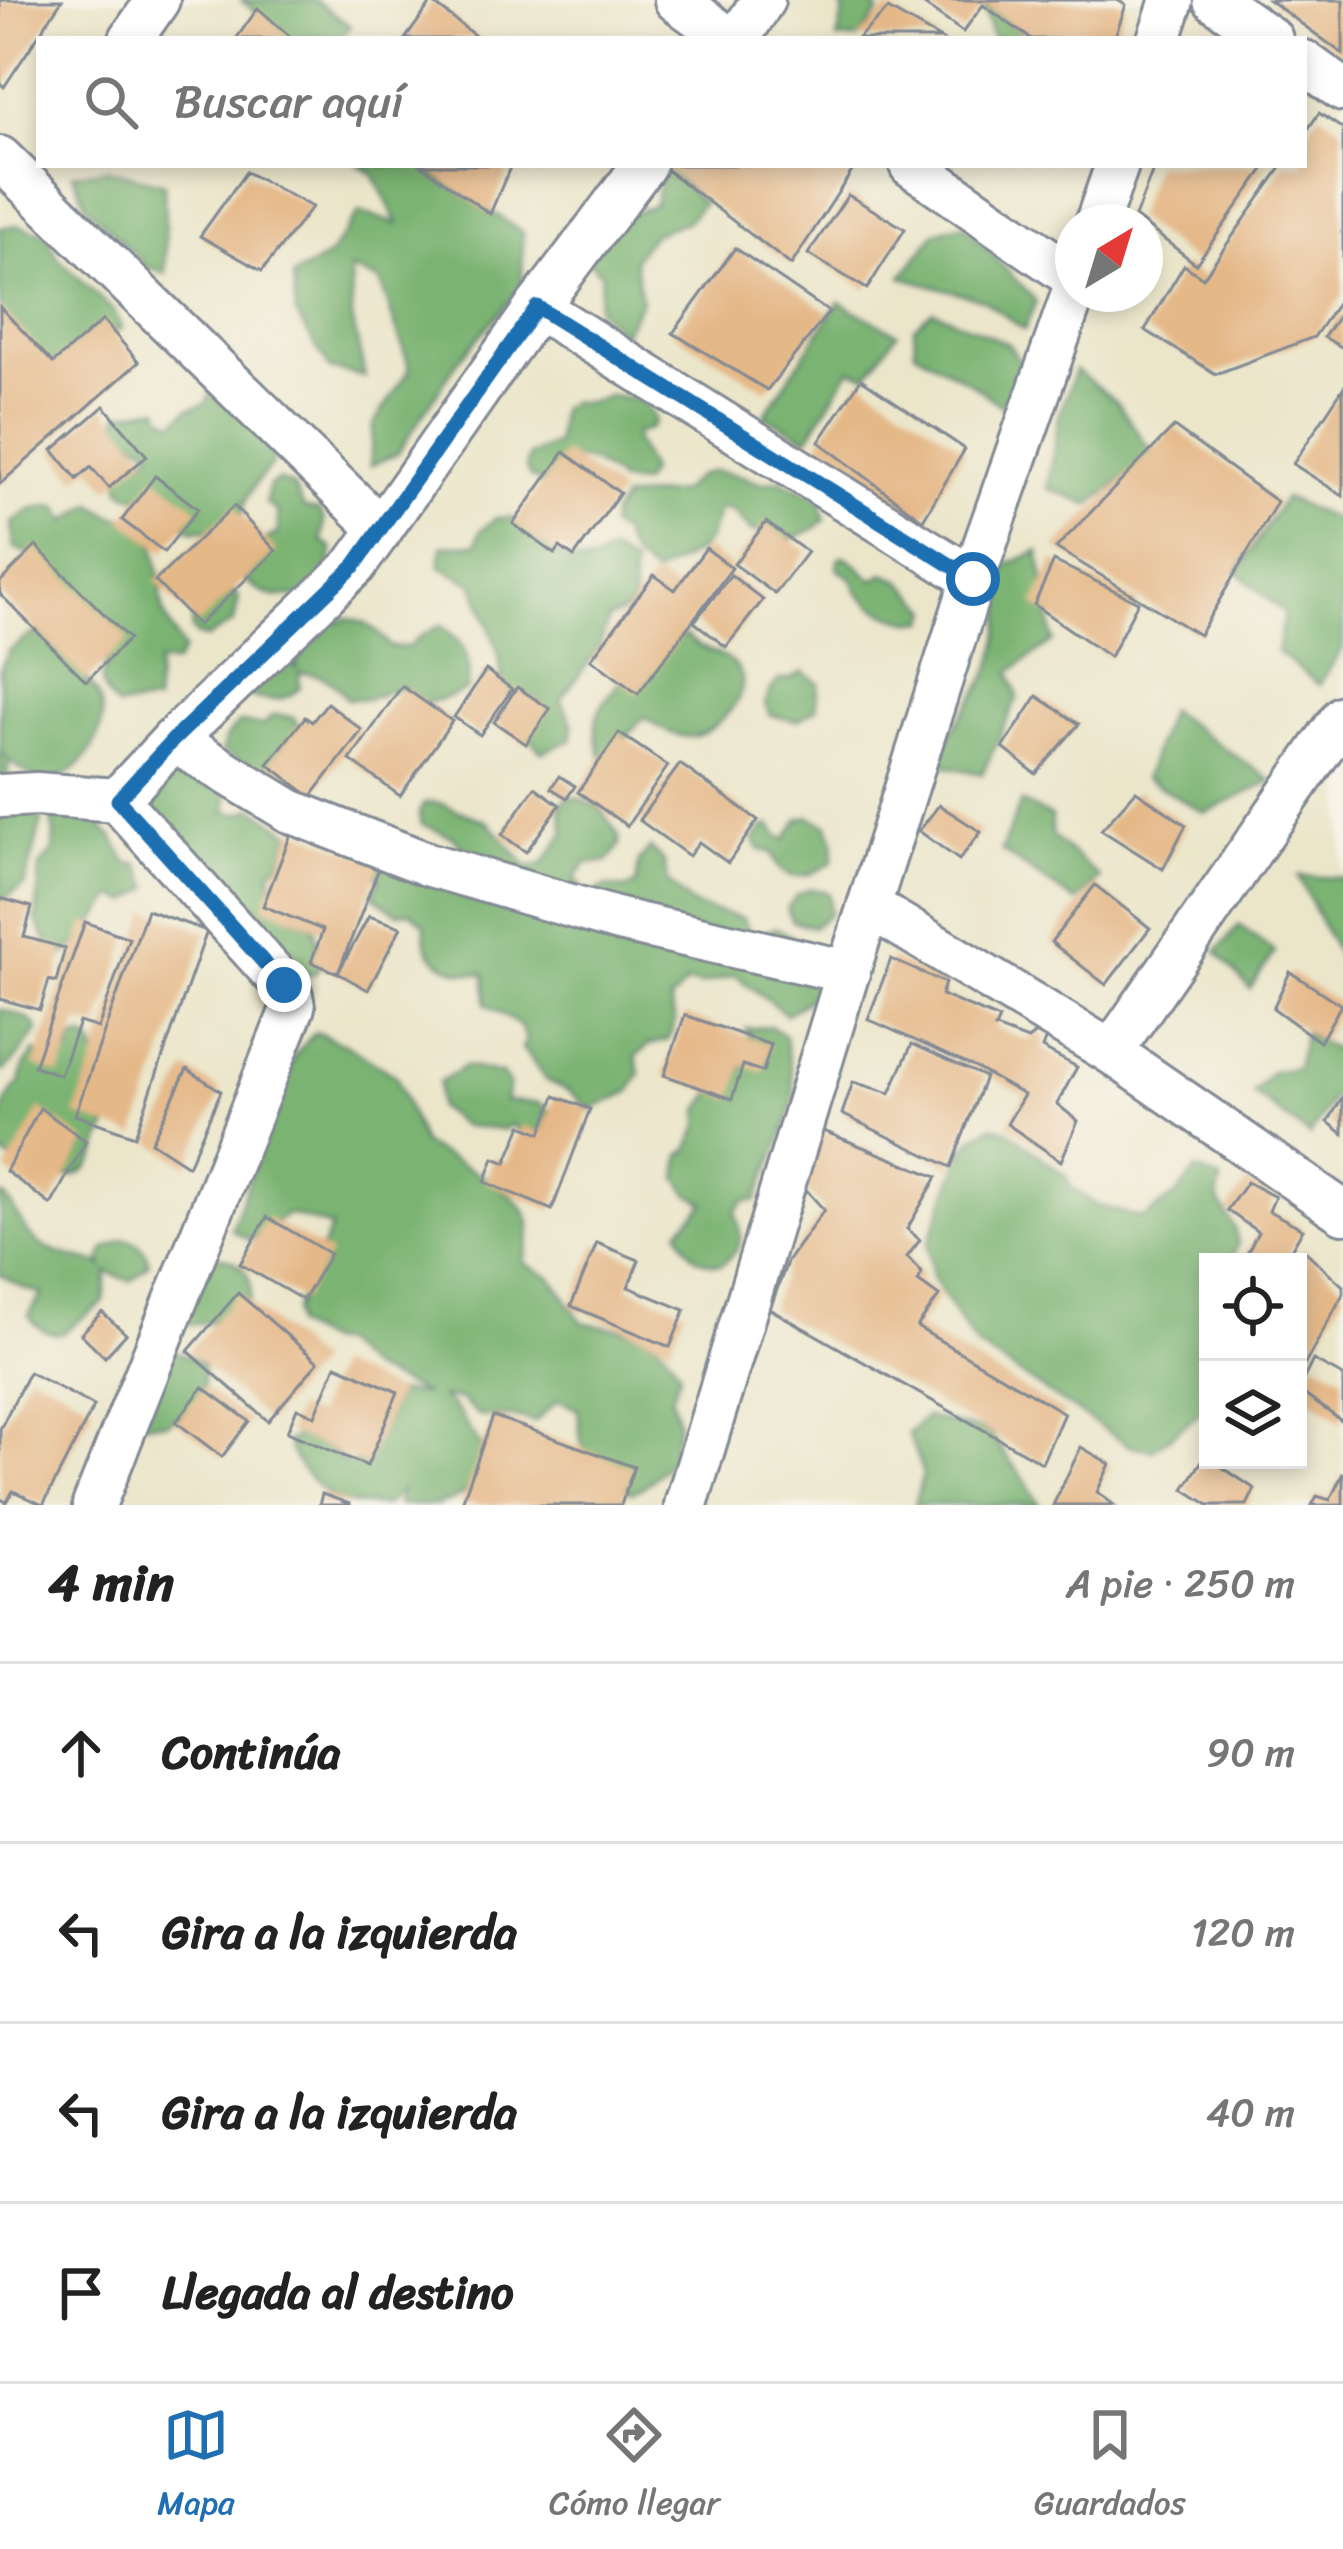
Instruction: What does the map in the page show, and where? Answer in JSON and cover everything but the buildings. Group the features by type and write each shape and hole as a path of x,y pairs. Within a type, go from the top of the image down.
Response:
{"street":[{"path":"133,36 158,0"},
{"path":"676,0 730,36"},
{"path":"736,36 763,0"},
{"path":"1160,36 1172,0"},
{"path":"1216,0 1267,36"},
{"path":"1307,64 1343,90"},
{"path":"0,158 25,189 381,529"},
{"path":"118,800 173,740 355,565 642,168"},
{"path":"915,168 1055,265"},
{"path":"1103,204 1116,168"},
{"path":"537,307 973,579"},
{"path":"686,1505 868,906 973,579 1067,312"},
{"path":"1111,1052 1343,717"},
{"path":"173,740 290,811 427,864 620,920 848,972"},
{"path":"0,796 118,800 284,985 293,1007 94,1505"},
{"path":"868,906 1111,1052 1343,1212"}],"green space":[{"path":"241,0 315,0 350,26 342,36 286,36"},
{"path":"833,0 868,0 879,12 861,36 838,36 844,10"},
{"path":"983,5 1027,36 992,36"},
{"path":"364,168 426,168 523,232 522,287 457,362 398,453 370,466 373,425 410,369 380,281 351,269 352,318 365,377 330,369 296,314 293,276 328,257 359,212 398,224 373,174"},
{"path":"662,168 703,203 686,222 654,233 634,258 641,302 623,334 597,309 602,274 580,253 618,220 655,204"},
{"path":"108,169 164,184 166,274 146,266 86,205 73,174"},
{"path":"963,224 1036,301 1024,330 984,300 902,277 936,232"},
{"path":"17,225 45,233 58,258 114,312 122,328 51,367 0,316 0,228"},
{"path":"839,302 897,333 867,375 850,369 808,438 764,416"},
{"path":"933,310 1008,344 1025,368 1002,406 915,351 914,327"},
{"path":"1075,370 1117,402 1154,456 1089,505 1048,488 1059,416"},
{"path":"211,391 273,442 273,463 222,540 209,530 187,527 174,505 127,494 119,475 152,449 126,437 117,422 120,413 160,407 162,415 174,423 188,409 206,403"},
{"path":"610,395 643,403 655,421 635,434 650,471 641,484 621,482 594,463 578,459 567,460 542,483 530,477 529,456 556,444 560,408"},
{"path":"713,471 759,483 780,480 820,499 825,520 782,543 751,531 732,511 720,508 700,550 654,575 630,553 622,534 610,527 612,514 623,499 680,492 699,475"},
{"path":"278,480 293,486 304,508 319,511 324,520 322,542 332,548 330,573 310,595 268,595 246,580 254,551 278,533 278,512 266,503 269,485"},
{"path":"1284,498 1343,523 1343,648 1319,685 1277,652 1284,613 1238,572"},
{"path":"92,504 146,525 154,544 163,609 183,650 176,663 158,663 155,703 117,707 111,701 102,684 109,658 38,558 14,548 12,523 28,512 58,507 66,521"},
{"path":"496,518 512,518 548,549 569,560 592,562 610,552 633,565 631,604 608,619 598,649 561,700 573,725 571,740 542,752 532,741 529,727 541,703 529,695 507,696 497,649 474,584 440,567 442,546 476,544 481,530"},
{"path":"1039,551 1053,641 1010,672 1018,697 982,774 936,764 994,659 1004,566"},
{"path":"843,556 874,580 884,574 902,581 931,610 926,621 893,616 871,605 852,578 837,569"},
{"path":"230,589 239,597 234,622 207,638 197,636 192,629 193,609"},
{"path":"322,610 339,622 346,618 366,624 390,647 409,647 440,625 465,652 467,689 425,703 402,686 368,699 347,699 327,679 299,673 300,687 288,696 267,700 247,694 262,655 291,661 297,669 294,652"},
{"path":"37,631 96,692 101,725 83,761 62,777 39,779 9,761 6,787 42,820 25,884 5,899 0,898 0,756 5,757 0,752 0,670 8,651"},
{"path":"673,636 688,637 735,666 742,682 736,702 721,721 695,736 674,734 643,717 620,746 602,757 596,727 603,704 628,665"},
{"path":"803,672 819,683 816,709 797,721 770,715 765,704 770,691 779,680"},
{"path":"1168,710 1272,781 1205,813 1145,778"},
{"path":"281,715 294,718 298,725 271,766 286,785 222,751 226,737 239,723 263,725"},
{"path":"186,755 228,789 226,811 239,814 254,808 291,833 280,862 271,871 273,894 286,913 315,927 320,966 314,974 291,977 261,944 267,934 159,840 138,788"},
{"path":"567,798 600,808 619,836 619,846 607,862 586,863 575,878 588,896 606,887 636,885 639,861 650,848 664,862 668,882 693,906 742,918 753,937 776,928 819,952 818,983 811,996 786,1014 735,975 701,985 687,983 670,1001 675,1021 668,1040 649,1045 636,1056 640,1073 630,1092 590,1109 571,1092 546,1080 522,1048 526,1040 520,1026 486,1004 485,974 442,963 429,949 425,925 411,912 397,913 373,895 380,880 369,859 458,862 465,851 453,837 421,824 424,803 439,803 488,822 528,867 543,864 565,832 560,805"},
{"path":"1021,802 1051,817 1052,836 1100,878 1076,902 1001,851"},
{"path":"85,812 113,838 127,863 139,864 150,888 128,902 114,896 63,956 52,952 36,920 40,867 53,851 50,815"},
{"path":"808,816 828,825 834,842 833,861 807,875 790,875 772,852 760,850 754,840 764,826 771,826 785,840 799,819"},
{"path":"1298,876 1343,878 1343,967"},
{"path":"810,889 829,894 830,913 813,927 792,921 787,909 797,895"},
{"path":"1239,925 1275,952 1250,989 1217,952"},
{"path":"0,1009 27,1019 38,1031 3,1071 0,1071"},
{"path":"770,1026 785,1036 794,1086 792,1104 756,1201 745,1200 735,1212 738,1247 721,1265 712,1264 694,1255 679,1230 705,1203 688,1193 678,1178 681,1155 700,1125 700,1110 720,1081 760,1057 746,1029"},
{"path":"315,1032 347,1045 396,1076 422,1144 515,1200 530,1224 524,1263 552,1278 582,1322 639,1333 671,1357 680,1373 671,1397 678,1422 670,1463 642,1487 631,1492 591,1458 581,1442 578,1410 558,1400 535,1422 478,1416 461,1400 440,1397 460,1415 481,1446 483,1459 468,1490 439,1505 397,1505 401,1490 386,1505 342,1501 316,1485 297,1463 287,1441 298,1436 346,1463 368,1461 398,1392 426,1394 369,1370 340,1344 295,1326 294,1311 331,1227 288,1214 249,1240 231,1229 295,1055"},
{"path":"1304,1033 1343,1055 1343,1080 1310,1136 1253,1093 1272,1072 1297,1068"},
{"path":"84,1037 93,1044 109,1110 93,1162 71,1177 57,1177 0,1154 2,1115 24,1066 35,1052 62,1058 73,1040"},
{"path":"465,1066 502,1074 509,1084 505,1101 539,1103 549,1111 544,1127 531,1134 510,1124 504,1130 462,1126 438,1107 439,1082"},
{"path":"993,1126 1009,1131 1096,1205 1143,1218 1177,1195 1196,1170 1221,1180 1217,1198 1238,1243 1234,1253 1199,1253 1199,1413 1153,1450 1128,1445 976,1346 932,1277 928,1244 964,1149"},
{"path":"0,1196 33,1238 49,1249 102,1267 105,1249 125,1239 142,1247 149,1264 131,1281 107,1272 104,1302 61,1334 46,1331 29,1315 42,1294 0,1274"},
{"path":"215,1256 244,1271 250,1285 249,1303 216,1320 179,1324"},
{"path":"146,1348 181,1353 203,1365 198,1406 167,1423 142,1423"},
{"path":"926,1417 988,1432 1039,1505 914,1505 923,1474 908,1433"}],"route":[{"path":"284,985 118,800 173,740 355,565 537,307 973,579"}]}
